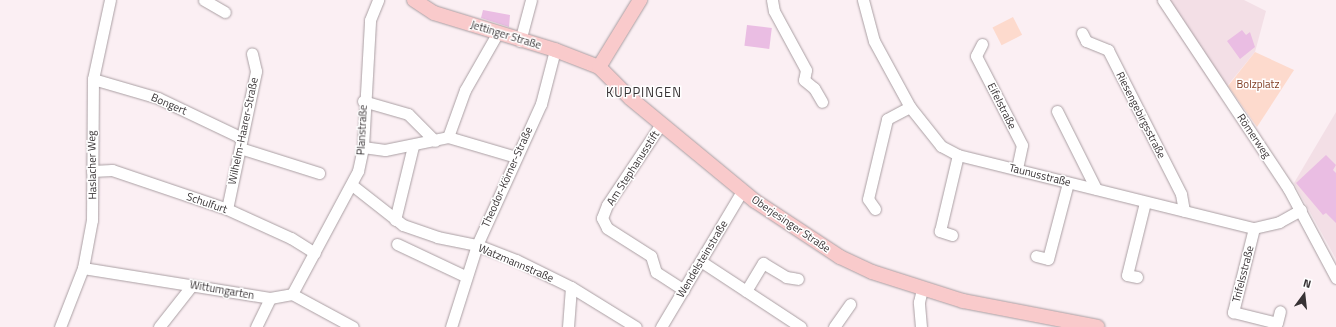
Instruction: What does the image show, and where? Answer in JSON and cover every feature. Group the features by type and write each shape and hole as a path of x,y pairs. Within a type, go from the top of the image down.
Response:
{"main road":[{"name":"Jettinger Straße","path":"414,0 434,13 497,34 555,50 599,67"},
{"path":"599,67 640,0"},
{"name":"Oberjesinger Straße","path":"599,67 661,124 742,191 840,257 922,289 979,304 1098,327"}],"street":[{"name":"Haslacher Weg","path":"60,327 83,268 92,220 93,79 110,0"},
{"path":"204,0 225,12"},
{"name":"Planstraße","path":"292,294 316,253 352,185 363,147 364,102 370,20 378,0"},
{"path":"520,41 531,0"},
{"path":"772,0 774,11 806,70 804,80 814,88 822,102"},
{"name":"Taunusstraße","path":"863,0 874,41 910,106 941,146 958,154 1017,170 1254,228 1278,222 1301,210"},
{"name":"Römerweg","path":"1163,0 1301,210 1336,278"},
{"name":"Riesengebirgsstraße","path":"1082,33 1086,41 1108,50 1181,194 1184,211"},
{"path":"448,137 465,90 497,34"},
{"name":"Eifelstraße","path":"982,44 976,56 1022,145 1017,170"},
{"name":"Theodor-Körner-Straße","path":"451,327 465,276 477,245 541,104 555,50"},
{"name":"Wilhelm-Haarer-Straße","path":"227,209 256,71 252,53"},
{"name":"Bongert","path":"93,79 158,98 241,143 319,173"},
{"path":"364,102 408,114 435,141"},
{"path":"875,209 868,199 887,119 910,106"},
{"path":"1057,111 1096,189"},
{"name":"Am Stephanusstift","path":"661,124 607,205 602,218 607,228 651,256 656,272 684,290"},
{"path":"363,147 385,150 413,146 448,137 516,157"},
{"path":"395,220 413,146"},
{"path":"952,235 940,231 958,154"},
{"name":"Schulfurt","path":"92,171 112,170 227,209 291,238 316,253"},
{"path":"1036,256 1048,259 1068,183"},
{"name":"Watzmannstraße","path":"352,185 395,220 418,232 477,245 572,287 636,327"},
{"name":"Wendelsteinstraße","path":"661,327 702,262 742,191"},
{"path":"1137,277 1127,275 1145,202"},
{"name":"Trifelsstraße","path":"1254,228 1233,312 1277,323 1280,311"},
{"path":"397,244 465,276"},
{"path":"702,262 801,327"},
{"path":"746,291 763,262 786,277 798,279"},
{"name":"Wittumgarten","path":"83,268 270,298 292,294"},
{"path":"159,327 192,285"},
{"path":"568,327 572,287"},
{"path":"920,326 919,302 922,289"},
{"path":"292,294 345,325"},
{"path":"256,327 270,298"},
{"path":"834,327 850,304"}],"shaded area":[{"path":"1156,0 1244,0 1266,11 1255,52 1219,96"},
{"path":"1336,112 1336,259 1294,183"}],"green space":[{"path":"1013,17 1022,35 1002,45 993,27"},
{"name":"Bolzplatz","path":"1255,52 1294,70 1257,127 1228,86"}],"building":[{"path":"483,10 510,15 509,27 481,18"},
{"path":"747,25 772,28 769,49 744,46"},
{"path":"1242,30 1246,35 1250,32 1255,47 1240,59 1227,41"},
{"path":"1326,155 1336,165 1333,170 1336,173 1336,223 1326,213 1323,215 1296,183"}],"district":[{"name":"KUPPINGEN","path":"644,92"}]}
